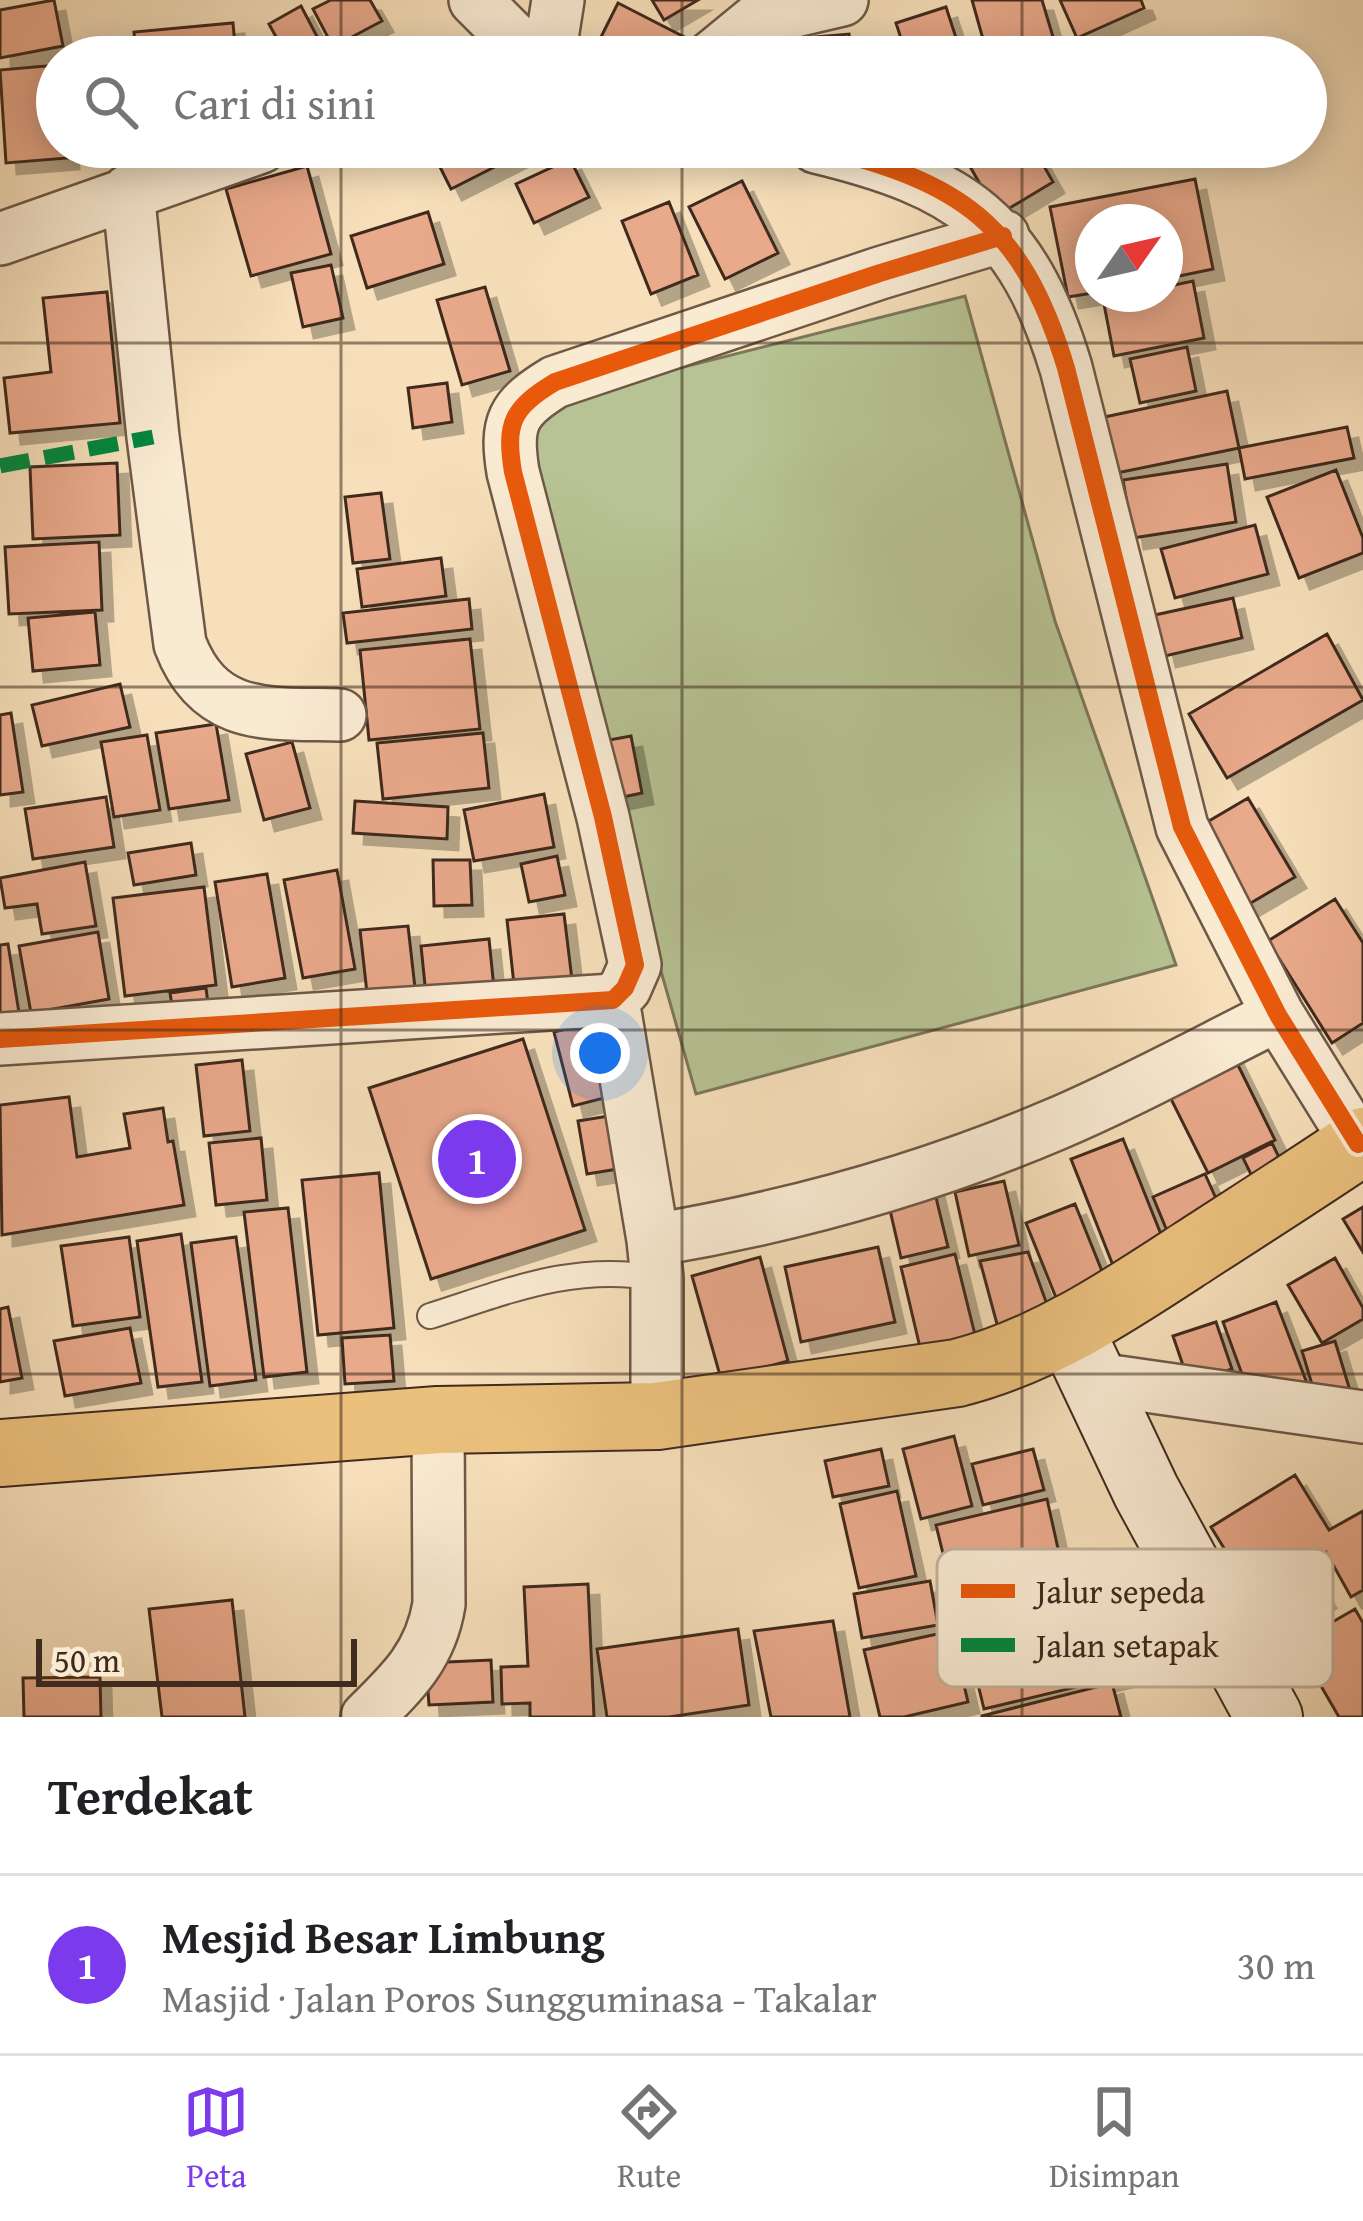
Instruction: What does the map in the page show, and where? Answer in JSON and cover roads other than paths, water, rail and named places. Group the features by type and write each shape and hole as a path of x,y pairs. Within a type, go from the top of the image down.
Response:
{"highway":[{"path":"0,1453 437,1420 657,1416 1080,1353 1360,1143"}],"street":[{"path":"475,0 510,36"},
{"path":"537,36 557,0"},
{"path":"738,36 757,20 842,0"},
{"path":"0,238 198,168"},
{"path":"895,168 962,203 1004,236 1049,314 1182,827 1278,1016 1360,1143"},
{"path":"128,191 153,436 180,644 190,671 230,705 257,713 340,715"},
{"path":"0,1039 613,1000 625,988 635,964 603,817 513,472 507,437 516,413 556,382 1004,236"},
{"path":"613,1000 655,1259 657,1416"},
{"path":"655,1259 756,1223 966,1160 1059,1123 1278,1016"},
{"path":"1080,1353 1363,1417"},
{"path":"1080,1353 1178,1549"},
{"path":"367,1717 407,1678 435,1629 439,1604 437,1420"},
{"path":"1253,1687 1269,1717"}],"lane":[{"path":"430,1316 569,1275 619,1271 655,1259"}],"place":[{"name":"Mesjid Besar Limbung","path":"477,1159"}]}
